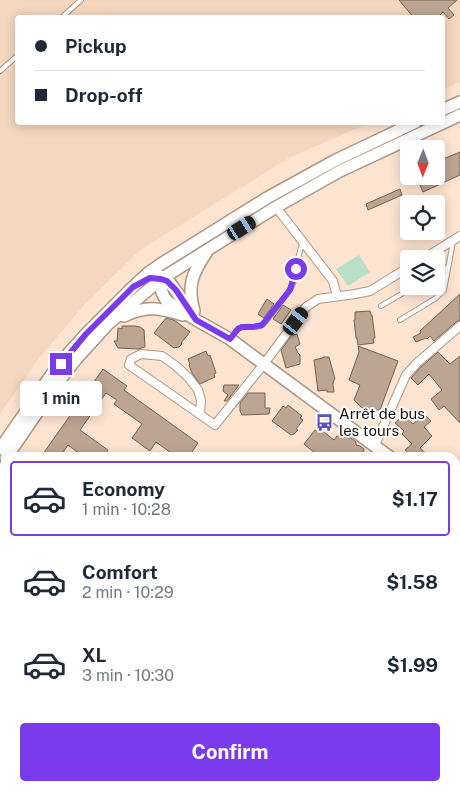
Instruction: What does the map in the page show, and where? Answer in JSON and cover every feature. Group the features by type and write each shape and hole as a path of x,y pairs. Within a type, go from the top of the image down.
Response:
{"main road":[{"path":"445,109 460,102"},
{"path":"445,122 460,115"},
{"path":"0,449 52,374 69,353 148,273 267,198 336,160 410,125"},
{"path":"10,452 58,382 77,358 108,324 161,279 340,171 439,125"},
{"path":"196,320 191,300 191,282 196,269 208,250"},
{"path":"161,279 160,273 162,270 179,253"},
{"path":"133,287 150,278 167,281 196,320"},
{"path":"108,324 133,311 154,308 196,320 230,339 384,452"}],"street":[{"path":"276,208 333,281 337,296"},
{"path":"438,250 457,238"},
{"path":"200,414 201,400 198,390 176,366 162,356 142,354 131,359 129,365 215,425 264,364 306,307 318,299 370,291 400,273"},
{"path":"375,445 406,375 416,363 460,326"}],"lane":[{"path":"64,15 81,0"},
{"path":"0,71 15,58"},
{"path":"400,320 444,290 448,267 457,238"},
{"path":"230,339 242,327 262,325 290,290 304,242"},
{"path":"381,306 400,295"}],"shaded area":[{"path":"0,0 460,0 460,82 445,89 445,15 15,15 15,125 364,125 289,158 140,250 85,304 39,358 0,414"}],"green space":[{"path":"359,255 370,272 348,286 336,269"}],"building":[{"path":"399,0 457,0 448,8 454,15 449,19 443,12 440,15 412,15"},
{"path":"460,152 460,175 445,182 445,158"},
{"path":"420,185 438,185 423,192"},
{"path":"400,189 402,195 368,210 366,204"},
{"path":"460,294 460,320 434,341 430,336 427,339 416,342 413,337 421,333 420,331"},
{"path":"267,299 274,304 264,318 258,314"},
{"path":"283,305 291,310 281,324 273,319"},
{"path":"370,311 375,338 373,339 374,343 358,345 354,320 355,312"},
{"path":"166,318 174,320 190,332 179,347 174,348 154,333"},
{"path":"122,326 135,326 144,330 145,347 138,349 118,348 114,341 117,341 118,328 122,329"},
{"path":"297,334 300,344 295,347 300,355 300,364 286,368 281,350 292,335"},
{"path":"358,346 398,361 380,410 362,408 354,400 360,385 349,380 359,352"},
{"path":"206,351 208,356 210,355 216,373 214,374 215,377 200,384 192,373 188,359"},
{"path":"438,352 450,364 460,356 460,423 444,406 439,410 431,399 442,390 429,374 418,385 411,378"},
{"path":"329,357 335,379 333,384 334,392 327,392 327,390 318,391 314,360"},
{"path":"103,369 127,386 124,390 198,443 192,452 170,452 156,442 150,451 132,438 142,424 114,404 117,400 106,393 80,430 108,450 106,452 77,452 68,445 63,452 44,452"},
{"path":"224,385 239,385 227,401 224,401 228,395 223,391"},
{"path":"248,393 265,393 265,408 270,408 269,414 242,415 240,403"},
{"path":"288,405 302,416 300,418 303,420 296,429 298,430 291,435 272,421 283,406 286,408"},
{"path":"424,414 431,421 424,427 432,436 420,448 424,452 407,452 405,450 412,444 402,434 404,431 395,423 404,415 413,424"},
{"path":"320,429 334,440 337,436 351,438 356,442 356,445 364,449 364,452 314,452 304,444 315,430 318,432"}],"place":[{"name":"Arrêt de bus les tours","path":"325,422"}],"route":[{"path":"61,364 86,334 133,287 147,280 154,278 170,283 196,320 230,339 242,327 262,325 290,290 296,269"}]}
